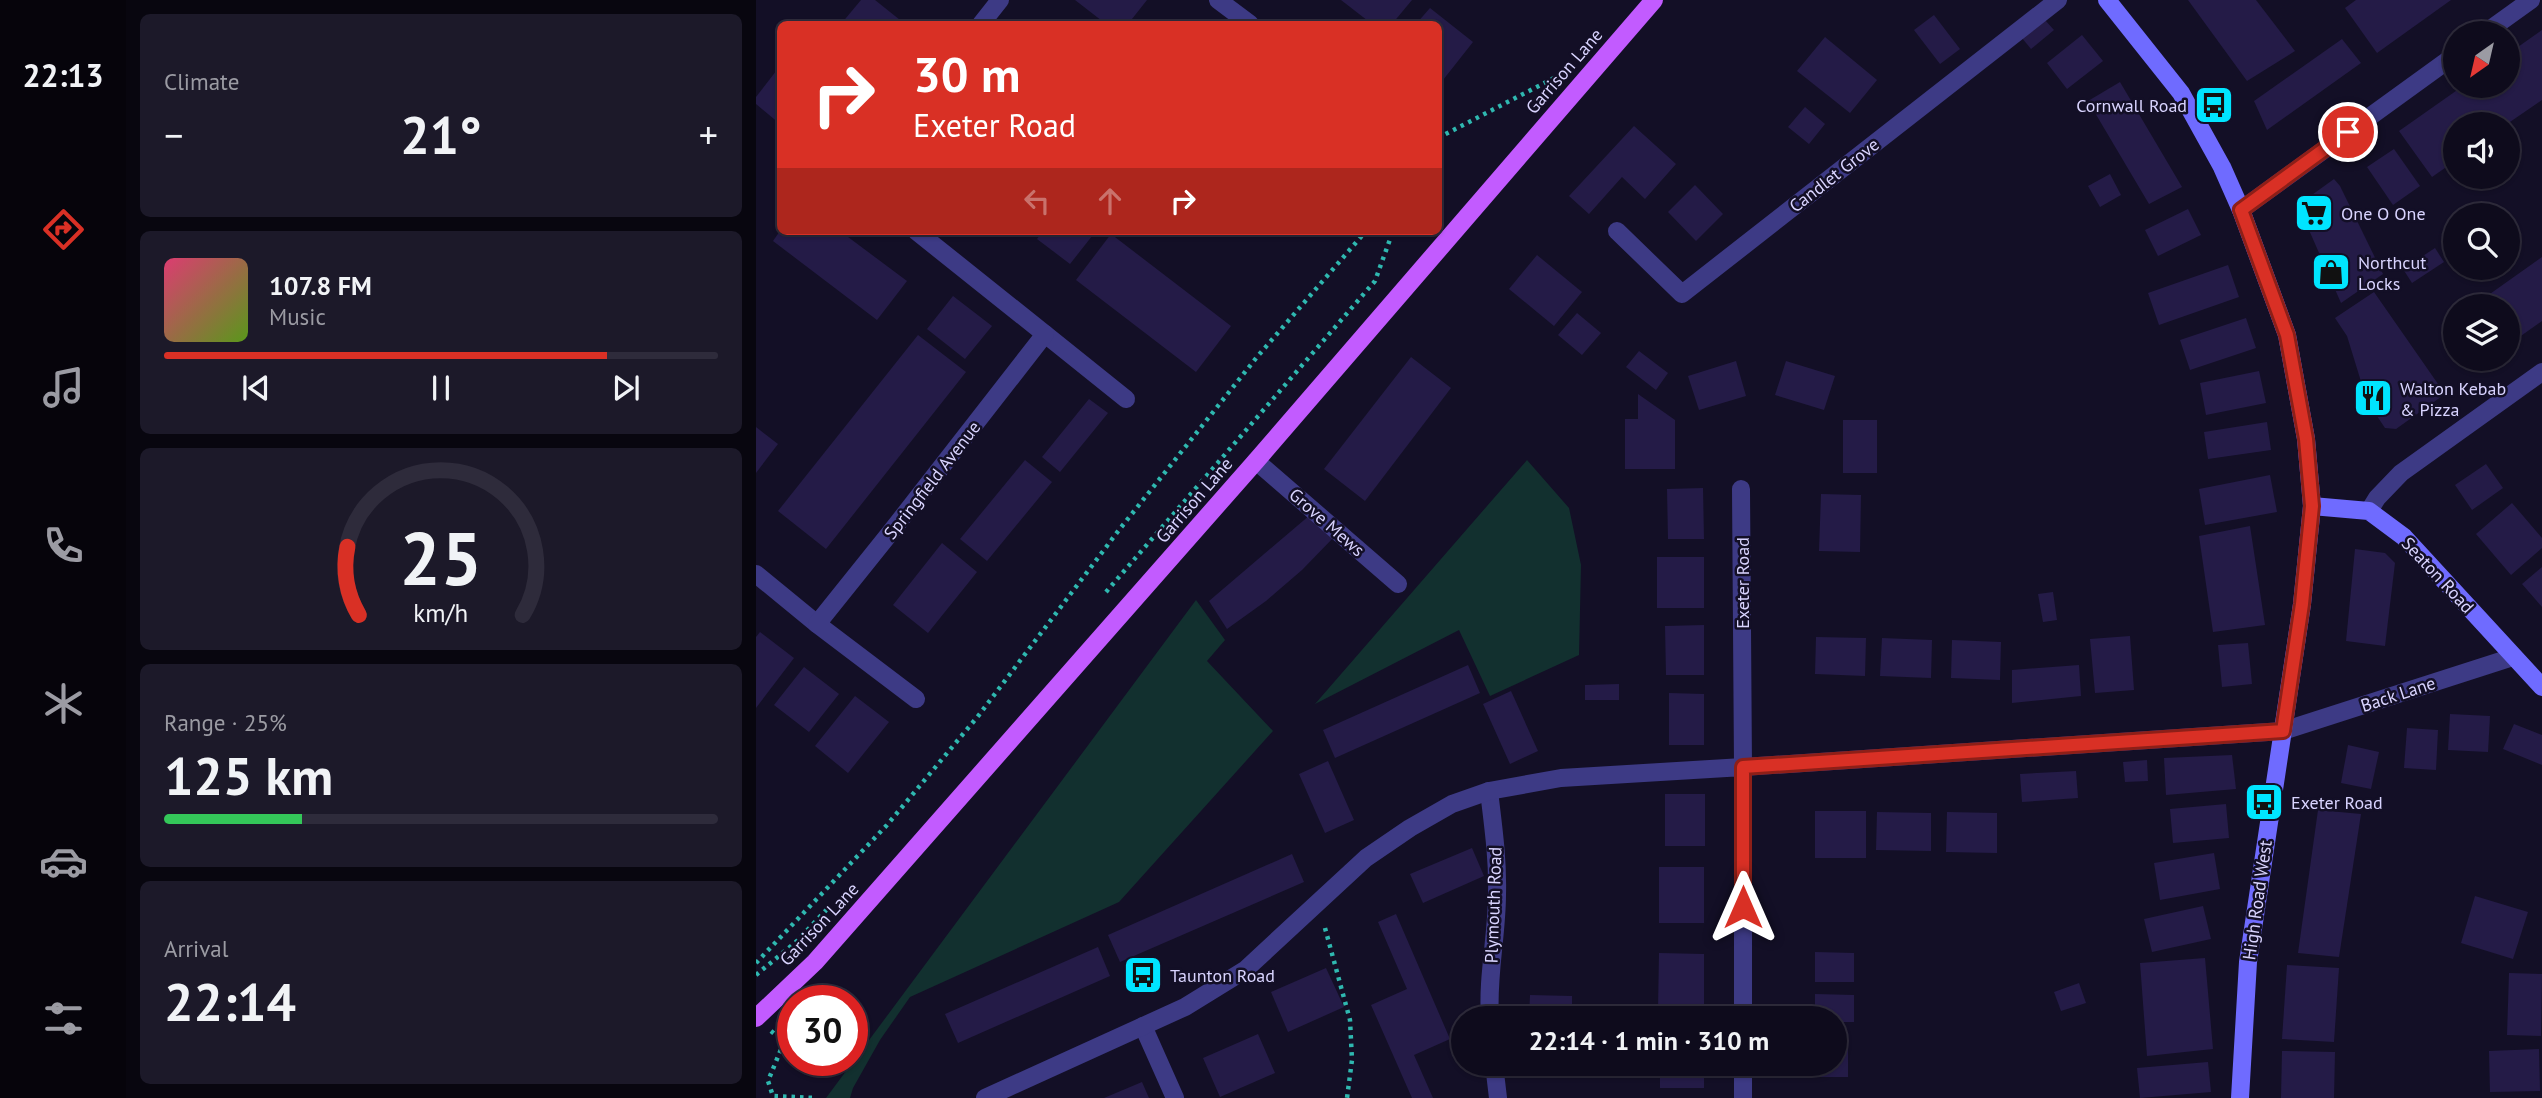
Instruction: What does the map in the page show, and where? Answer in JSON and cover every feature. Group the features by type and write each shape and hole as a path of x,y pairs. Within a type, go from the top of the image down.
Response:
{"main road":[{"name":"Garrison Lane","path":"756,1018 815,962 1256,461 1654,0"}],"street":[{"path":"983,21 1000,0"},
{"path":"1218,0 1246,21"},
{"name":"Candlet Grove","path":"1617,231 1682,294 2058,0"},
{"name":"High Road West","path":"2107,0 2181,93 2241,210 2287,335 2306,439 2312,506 2302,604 2248,962 2240,1098"},
{"path":"2501,21 2530,0"},
{"path":"2241,210 2443,64"},
{"path":"921,235 1126,399"},
{"name":"Springfield Avenue","path":"817,624 1045,334"},
{"path":"2312,506 2369,511 2377,498 2401,473 2542,372"},
{"name":"Grove Mews","path":"1256,461 1398,584"},
{"name":"Exeter Road","path":"1741,489 1743,1006"},
{"name":"Seaton Road","path":"2369,511 2404,537 2542,687"},
{"path":"756,574 916,699"},
{"name":"Back Lane","path":"2283,731 2513,657"},
{"path":"985,1098 1017,1092 1185,1007 1245,970 1366,858 1452,804 1489,791 1560,778 2283,731"},
{"name":"Plymouth Road","path":"1489,791 1496,843 1497,894 1489,1006"},
{"path":"1143,1026 1175,1098"},
{"path":"1495,1076 1498,1098"},
{"path":"1743,1076 1743,1098"}],"path":[{"path":"1442,136 1561,75"},
{"path":"756,963 887,825 971,725 1119,530 1257,357 1363,235"},
{"path":"1104,595 1375,281 1392,235"},
{"path":"756,975 797,941 839,897"},
{"path":"1318,904 1350,1020 1352,1060 1347,1098"},
{"path":"756,1018 784,1042 768,1080 773,1097 816,1098"}],"green space":[{"path":"1527,460 1569,508 1581,565 1579,655 1490,696 1459,630 1315,704"},
{"path":"1196,600 1225,640 1207,661 1273,731 1119,902 910,997 868,1061 868,1041"},
{"path":"842,1076 860,1076 850,1098 826,1098"}],"building":[{"path":"861,0 875,0 901,21 844,21"},
{"path":"1075,0 1147,0 1130,21 1102,21"},
{"path":"1341,0 1412,0 1394,21 1368,21"},
{"path":"2188,0 2256,0 2295,51 2247,81"},
{"path":"2356,0 2451,0 2377,53 2345,8"},
{"path":"1430,8 1473,42 1443,80 1442,21 1419,21"},
{"path":"1934,15 1960,49 1940,64 1914,30"},
{"path":"2045,20 2054,30 2031,49 2022,38"},
{"path":"2542,30 2542,100 2520,115 2520,112 2443,112 2443,169 2432,177 2399,131 2446,98 2520,98 2520,46"},
{"path":"2082,35 2103,61 2067,89 2047,63"},
{"path":"1825,37 1877,80 1850,113 1797,71"},
{"path":"2342,39 2361,63 2267,130 2254,101"},
{"path":"777,70 777,122 756,104 756,97"},
{"path":"2120,82 2182,187 2149,204 2088,101"},
{"path":"1805,107 1825,124 1809,144 1788,127"},
{"path":"1634,126 1676,164 1645,199 1622,177 1589,214 1569,196"},
{"path":"2394,149 2420,186 2393,205 2367,167"},
{"path":"2110,174 2121,195 2100,207 2088,186"},
{"path":"2334,179 2340,186 2383,274 2341,303 2298,205"},
{"path":"1695,185 1723,214 1696,241 1668,212"},
{"path":"2188,209 2201,235 2158,256 2145,230"},
{"path":"777,235 845,235 907,281 877,320 773,241"},
{"path":"1040,235 1093,235 1070,264 1037,239"},
{"path":"1112,235 1231,326 1196,372 1076,280"},
{"path":"2435,248 2443,260 2412,283 2403,269"},
{"path":"1537,255 1582,292 1554,326 1509,289"},
{"path":"2542,257 2542,321 2520,337 2520,294 2490,294 2510,280 2520,280 2520,273"},
{"path":"2228,265 2239,297 2159,325 2148,293"},
{"path":"2374,292 2445,394 2396,429 2385,428 2367,401 2347,336 2335,318"},
{"path":"953,296 992,326 965,359 927,329"},
{"path":"1577,313 1601,333 1582,355 1558,335"},
{"path":"2246,318 2256,348 2190,370 2180,340"},
{"path":"918,335 966,372 826,549 778,511"},
{"path":"1639,351 1668,373 1656,390 1626,367"},
{"path":"1411,357 1451,388 1365,501 1324,469"},
{"path":"1736,361 1746,396 1699,410 1688,376"},
{"path":"1786,361 1835,376 1824,410 1775,395"},
{"path":"2259,371 2266,403 2206,415 2200,383"},
{"path":"1638,394 1675,420 1675,469 1625,469 1625,419 1638,419"},
{"path":"1089,399 1108,413 1060,472 1042,457"},
{"path":"1843,420 1877,420 1877,473 1843,473"},
{"path":"2267,422 2271,450 2208,459 2204,432"},
{"path":"756,427 778,444 756,473"},
{"path":"1025,460 1052,482 987,561 960,539"},
{"path":"2486,464 2503,488 2472,510 2455,485"},
{"path":"2270,475 2277,512 2205,525 2199,489"},
{"path":"1703,488 1704,539 1668,539 1667,489"},
{"path":"1821,494 1861,495 1860,552 1819,551"},
{"path":"2512,503 2542,538 2542,548 2511,575 2476,534"},
{"path":"1310,515 1335,536 1302,570 1266,601 1227,629 1209,601"},
{"path":"2250,526 2265,625 2213,632 2199,536"},
{"path":"942,543 977,572 928,633 893,605"},
{"path":"2355,549 2385,553 2395,563 2385,646 2346,641"},
{"path":"1657,557 1704,557 1704,608 1657,608"},
{"path":"2542,567 2542,607 2522,584"},
{"path":"2053,592 2057,620 2043,622 2038,594"},
{"path":"1704,625 1704,675 1666,675 1665,626"},
{"path":"760,632 794,658 756,708 756,637"},
{"path":"2130,636 2134,690 2095,693 2090,639"},
{"path":"1816,637 1866,638 1865,676 1815,674"},
{"path":"1882,638 1932,640 1931,678 1880,676"},
{"path":"1952,640 2001,642 2000,680 1951,678"},
{"path":"2248,643 2252,684 2222,687 2218,645"},
{"path":"1468,665 1480,693 1335,758 1323,730"},
{"path":"2079,665 2081,696 2012,703 2012,670"},
{"path":"804,667 839,694 809,732 774,705"},
{"path":"1619,684 1619,700 1585,700 1585,685"},
{"path":"1511,691 1538,751 1510,764 1483,704"},
{"path":"1669,693 1704,694 1704,745 1669,745"},
{"path":"855,696 889,722 848,773 815,746"},
{"path":"2450,714 2490,716 2488,752 2448,750"},
{"path":"2514,724 2542,735 2542,765 2503,749"},
{"path":"2407,728 2438,730 2436,770 2404,768"},
{"path":"2348,745 2379,752 2371,789 2341,783"},
{"path":"2232,755 2236,789 2166,795 2164,758"},
{"path":"2147,760 2148,781 2125,782 2123,762"},
{"path":"1328,761 1354,820 1325,833 1299,774"},
{"path":"2076,771 2078,798 2022,802 2020,774"},
{"path":"1665,794 1705,794 1705,846 1665,846"},
{"path":"2226,804 2229,838 2173,843 2170,809"},
{"path":"2318,810 2361,814 2339,957 2298,953"},
{"path":"1815,811 1866,811 1866,858 1815,858"},
{"path":"1877,812 1931,813 1931,851 1876,850"},
{"path":"1947,812 1997,813 1997,853 1946,852"},
{"path":"1472,848 1484,876 1423,903 1410,874"},
{"path":"2214,853 2220,889 2160,900 2154,863"},
{"path":"1292,854 1304,882 1120,962 1108,935"},
{"path":"1659,867 1704,867 1704,923 1659,923"},
{"path":"2475,896 2528,912 2513,959 2461,943"},
{"path":"2203,906 2211,939 2152,952 2144,919"},
{"path":"1396,914 1450,1039 1414,1055 1433,1098 1412,1098 1371,1005 1407,989 1378,922"},
{"path":"1098,947 1110,976 958,1043 945,1014"},
{"path":"1815,952 1854,953 1854,982 1815,982"},
{"path":"1659,953 1704,954 1704,1006 1658,1006"},
{"path":"2205,958 2213,1049 2147,1056 2140,963"},
{"path":"2287,965 2339,968 2334,1042 2282,1039"},
{"path":"1326,968 1344,1007 1288,1032 1271,992"},
{"path":"2509,973 2542,974 2541,1036 2507,1035"},
{"path":"2079,983 2086,1003 2061,1011 2054,992"},
{"path":"1815,994 1854,995 1854,1022 1847,1022 1847,1006 1815,1006"},
{"path":"1530,995 1572,996 1572,1006 1530,1006"},
{"path":"1848,1032 1848,1077 1816,1077 1847,1076"},
{"path":"1258,1034 1275,1073 1220,1097 1203,1058"},
{"path":"2539,1049 2540,1091 2490,1092 2489,1051"},
{"path":"2282,1051 2335,1052 2334,1098 2281,1098"},
{"path":"2208,1062 2211,1092 2140,1098 2137,1068"},
{"path":"1660,1076 1704,1076 1704,1088 1660,1088"},
{"path":"1142,1082 1149,1098 1104,1098"}],"place":[{"name":"Cornwall Road","path":"2214,105"},
{"name":"One O One","path":"2314,213"},
{"name":"Northcut Locks","path":"2331,272"},
{"name":"Walton Kebab & Pizza","path":"2373,398"},
{"name":"Exeter Road","path":"2264,802"},
{"name":"Taunton Road","path":"1143,975"}],"route":[{"path":"1743,907 1743,767 2283,731 2302,604 2312,506 2306,439 2287,335 2241,210 2348,132"}]}
